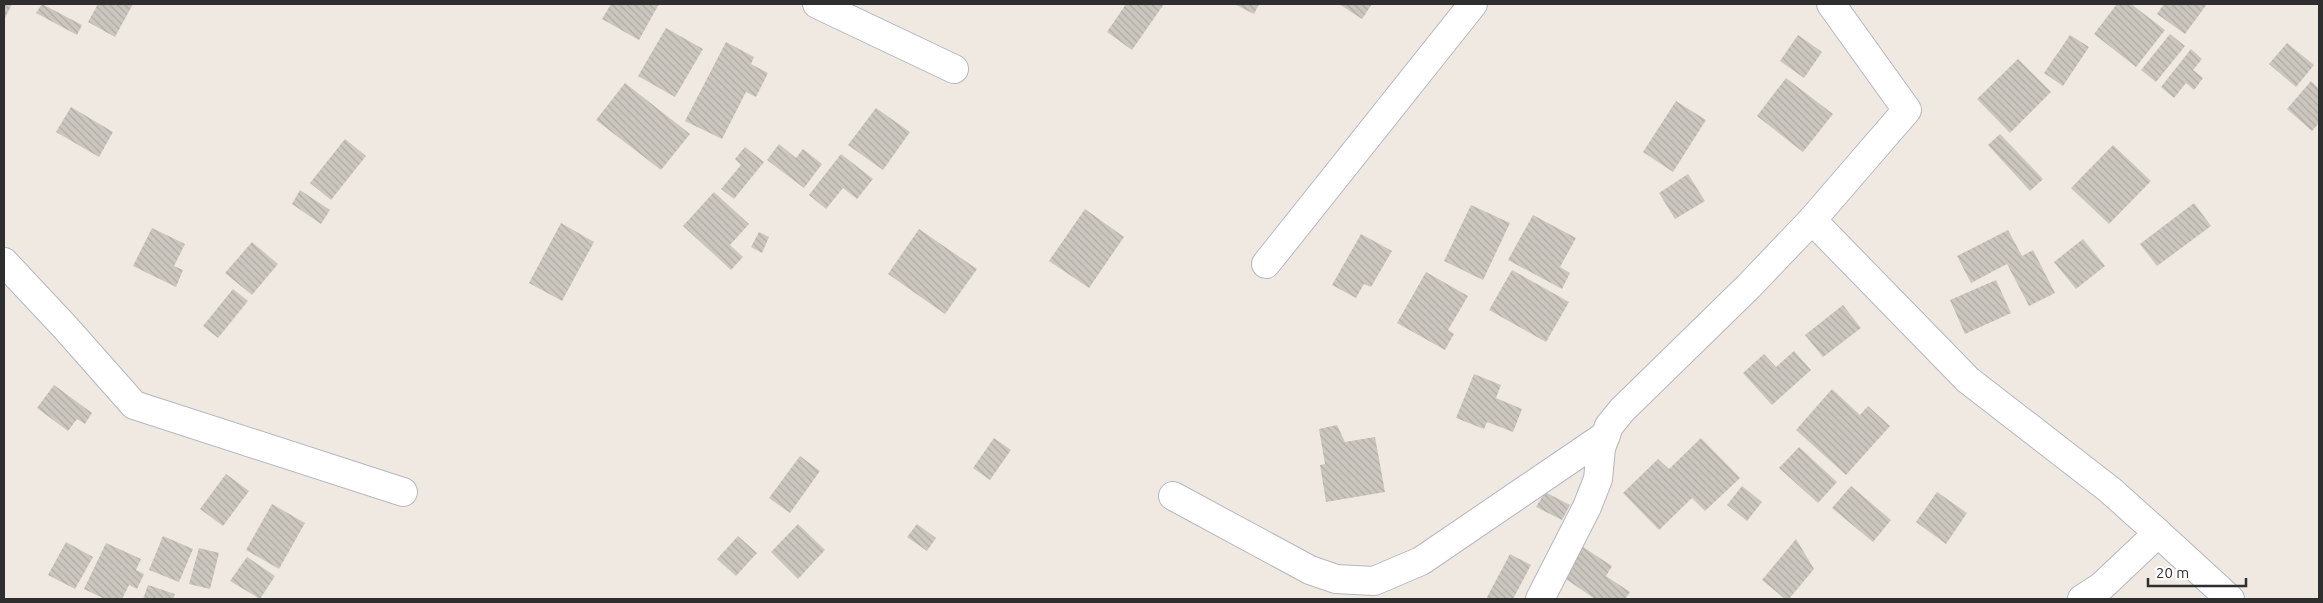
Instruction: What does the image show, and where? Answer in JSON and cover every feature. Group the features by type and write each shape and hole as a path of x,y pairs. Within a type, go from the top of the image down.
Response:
{"street":[{"path":"818,4 954,69"},
{"path":"1266,264 1473,4"},
{"path":"1540,599 1587,507 1598,479 1601,448 1610,426 1622,410 1749,286 1812,220 1907,110 1831,4"},
{"path":"1812,220 1968,380 2110,490 2230,599"},
{"path":"4,262 134,405 403,492"},
{"path":"1173,496 1310,570 1336,579 1374,581 1421,561 1606,435"},
{"path":"2082,599 2102,586 2158,533"}],"building":[{"path":"4,4 12,4 4,20"},
{"path":"42,4 82,25 77,35 36,13"},
{"path":"98,4 133,4 115,37 88,22"},
{"path":"611,4 659,4 639,40 602,19"},
{"path":"1126,4 1164,4 1132,50 1107,32"},
{"path":"1234,4 1259,4 1254,14"},
{"path":"1339,4 1372,4 1362,19"},
{"path":"2117,4 2131,4 2165,30 2136,67 2094,34"},
{"path":"2164,4 2207,4 2185,34 2157,14"},
{"path":"666,28 703,49 675,97 638,76"},
{"path":"2170,34 2185,46 2156,82 2141,70"},
{"path":"1798,35 1822,52 1804,78 1780,61"},
{"path":"2070,35 2089,47 2063,86 2044,73"},
{"path":"726,42 754,57 751,64 768,73 756,97 746,92 722,139 685,121"},
{"path":"2287,43 2314,65 2296,87 2269,64"},
{"path":"2191,49 2202,59 2193,70 2203,78 2194,90 2186,83 2174,98 2161,87"},
{"path":"2018,59 2051,92 2010,133 1977,99"},
{"path":"1786,78 1833,114 1803,152 1757,116"},
{"path":"2311,81 2319,89 2319,123 2312,131 2287,109"},
{"path":"625,83 690,134 661,170 596,120"},
{"path":"1676,101 1706,120 1673,172 1643,152"},
{"path":"71,107 113,132 99,157 56,132"},
{"path":"876,108 910,132 883,170 848,145"},
{"path":"2000,134 2043,179 2030,191 1988,145"},
{"path":"345,139 366,156 331,200 310,183"},
{"path":"779,144 796,158 803,149 822,164 804,188 767,160"},
{"path":"2113,145 2151,181 2109,224 2071,188"},
{"path":"745,147 764,162 734,199 721,189 741,165 735,159"},
{"path":"841,154 873,179 857,199 843,188 826,209 809,195"},
{"path":"1688,174 1705,201 1675,219 1659,193"},
{"path":"300,190 330,210 321,224 292,204"},
{"path":"714,192 749,224 730,245 743,257 731,270 683,226"},
{"path":"2194,203 2211,226 2157,266 2140,244"},
{"path":"1471,205 1510,223 1483,280 1444,261"},
{"path":"1085,209 1124,237 1089,288 1049,261"},
{"path":"1533,215 1576,238 1560,267 1570,273 1562,289 1508,260"},
{"path":"561,223 594,242 562,301 529,283"},
{"path":"152,228 185,244 174,266 183,270 176,287 133,266"},
{"path":"919,229 977,269 945,314 888,274"},
{"path":"2008,230 2022,256 2033,250 2055,293 2029,306 2007,264 1971,283 1957,256"},
{"path":"759,232 769,237 762,253 751,247"},
{"path":"1361,234 1392,251 1371,287 1364,284 1356,298 1332,285"},
{"path":"2083,239 2105,266 2076,289 2054,262"},
{"path":"252,242 278,264 252,295 225,273"},
{"path":"1512,270 1569,302 1546,342 1489,310"},
{"path":"1426,272 1468,296 1448,330 1454,334 1445,350 1397,323"},
{"path":"1996,280 2011,313 1965,334 1950,300"},
{"path":"233,289 248,301 218,338 203,326"},
{"path":"1843,305 1861,328 1823,357 1805,335"},
{"path":"1794,351 1811,370 1772,405 1743,373 1764,354 1776,367"},
{"path":"1474,374 1501,385 1496,398 1522,409 1513,432 1487,422 1484,429 1456,418"},
{"path":"54,385 92,413 85,424 77,419 68,431 37,408"},
{"path":"1832,389 1860,415 1868,406 1890,426 1846,475 1796,430"},
{"path":"1337,425 1345,442 1375,437 1385,492 1326,502 1320,465 1325,464 1319,429"},
{"path":"994,438 1011,450 990,480 973,468"},
{"path":"1701,438 1740,478 1705,511 1692,498 1659,530 1623,493 1658,459 1669,469"},
{"path":"1799,447 1837,482 1818,503 1779,468"},
{"path":"800,456 820,471 790,513 769,498"},
{"path":"226,474 249,491 223,526 200,509"},
{"path":"1742,486 1762,502 1747,521 1727,505"},
{"path":"1851,486 1891,520 1873,542 1832,508"},
{"path":"1545,492 1570,505 1562,520 1536,507"},
{"path":"1937,492 1967,513 1946,544 1916,522"},
{"path":"272,504 305,523 279,569 246,550"},
{"path":"798,524 825,550 798,579 771,552"},
{"path":"917,524 936,538 927,551 907,537"},
{"path":"163,536 193,549 179,582 149,570"},
{"path":"738,536 757,553 736,576 717,559"},
{"path":"1796,539 1814,569 1789,599 1785,599 1762,580"},
{"path":"66,542 93,557 75,589 48,575"},
{"path":"106,543 141,559 136,570 144,574 137,589 129,585 122,599 105,599 84,589"},
{"path":"1583,547 1612,566 1606,576 1630,592 1625,599 1595,599 1563,577"},
{"path":"199,548 219,553 210,589 189,584"},
{"path":"1510,554 1531,565 1513,599 1486,599"},
{"path":"247,557 275,576 260,599 230,581"},
{"path":"148,585 175,594 173,599 143,599"}]}
